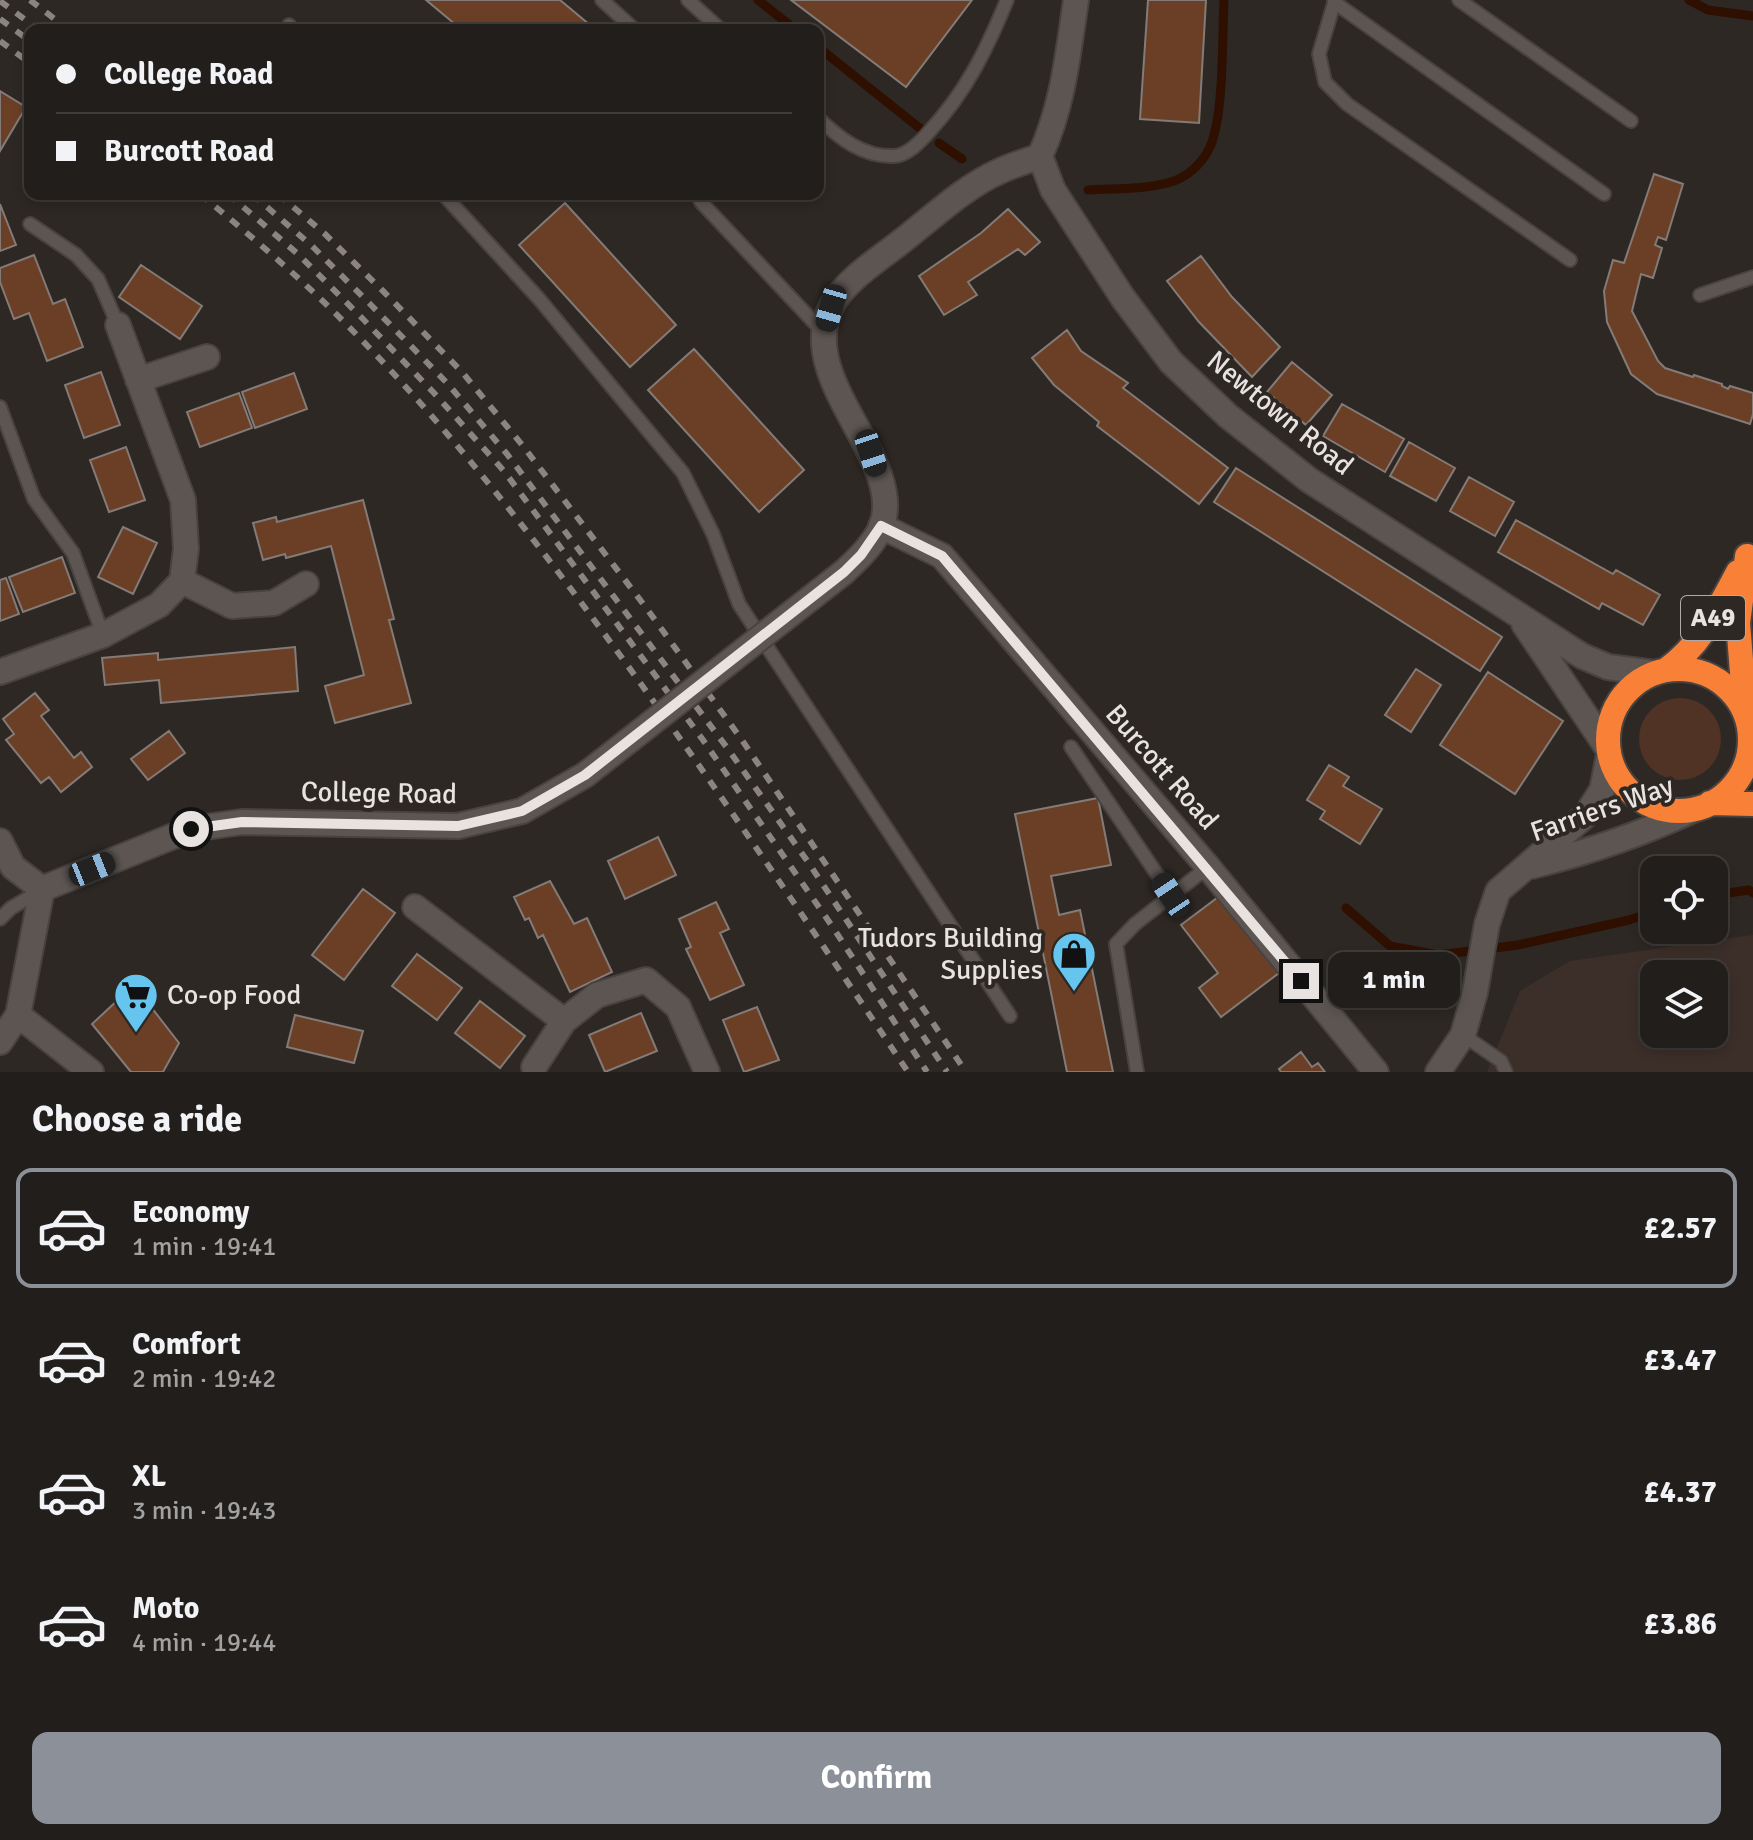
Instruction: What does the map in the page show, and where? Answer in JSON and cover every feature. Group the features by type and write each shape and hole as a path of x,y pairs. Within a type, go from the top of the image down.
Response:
{"highway":[{"name":"A49","path":"1609,752 1608,730 1613,711 1623,695 1638,682 1689,651 1703,635 1750,549"},
{"name":"A49","path":"1703,806 1725,795 1736,782 1745,768 1749,751 1738,623 1750,549"},
{"name":"A49","path":"1660,671 1690,670 1713,677 1732,693 1748,719"},
{"path":"1609,752 1616,773 1627,788 1641,800 1658,808 1677,811 1703,806 1753,804"}],"street":[{"path":"881,526 884,494 871,453 839,396 826,355 824,333 831,308 846,287 958,196 999,171 1040,156 1052,129 1065,77 1076,0"},
{"name":"Newtown Road","path":"1040,156 1053,190 1123,298 1171,362 1228,416 1309,480 1582,656 1608,667 1660,671"},
{"path":"0,672 103,635 159,605 182,581 186,549 183,500 118,325"},
{"path":"138,380 207,357"},
{"name":"College Road","path":"42,889 191,829 242,822 458,826 522,811 585,775 844,572 861,555 881,526"},
{"name":"Burcott Road","path":"881,526 942,556 1208,867 1376,1072"},
{"path":"182,581 232,606 274,603 306,584"},
{"name":"Newtown Road","path":"1518,615 1609,752"},
{"name":"Farriers Way","path":"1438,1072 1463,1035 1475,992 1487,924 1498,891 1594,805 1602,790 1609,752"},
{"name":"Farriers Way","path":"1528,866 1588,853 1652,830 1703,806"},
{"path":"0,841 13,867 42,889 18,1015 0,1042"},
{"path":"415,907 564,1021"},
{"path":"534,1067 564,1021 597,995 646,980 678,1007 707,1072"},
{"path":"18,1015 91,1072"}],"lane":[{"path":"602,0 628,24"},
{"path":"688,0 714,24"},
{"path":"824,124 836,135 868,154 897,157 916,146 963,92 1007,0"},
{"path":"1459,0 1631,121"},
{"path":"1570,260 1347,104 1325,82 1319,54 1334,1 1604,194"},
{"path":"448,200 540,300 683,473 713,534 739,604 785,679 1010,1016"},
{"path":"700,200 824,333"},
{"path":"30,224 76,255 98,279 118,325"},
{"path":"1700,295 1753,277"},
{"path":"0,407 34,499 73,553 103,635"},
{"path":"1071,747 1171,895"},
{"path":"1137,1072 1116,944 1135,924 1208,867"},
{"path":"0,919 11,908 42,889"},
{"path":"1463,1035 1501,1061 1506,1072"}],"shaded area":[{"path":"1680,698 1696,701 1709,710 1718,723 1721,739 1718,755 1709,768 1696,777 1680,780 1664,777 1651,768 1642,755 1639,739 1642,723 1651,710 1664,701"},
{"path":"1753,935 1753,1072 1487,1072 1520,991 1570,961 1690,944 1728,944 1728,939"}],"building":[{"path":"426,0 560,0 589,24 455,24"},
{"path":"791,0 972,0 906,87"},
{"path":"1148,0 1206,0 1199,123 1140,119"},
{"path":"0,91 24,106 24,110 0,151"},
{"path":"1654,174 1683,184 1666,240 1658,237 1655,245 1662,248 1653,278 1641,274 1632,311 1658,361 1665,368 1722,384 1728,389 1730,386 1753,393 1750,424 1657,394 1631,374 1607,322 1604,291 1613,260 1624,263"},
{"path":"565,203 676,325 630,367 519,245"},
{"path":"0,204 16,245 0,251"},
{"path":"1008,209 1040,242 1025,255 1018,249 968,282 977,295 944,315 919,276 981,233"},
{"path":"34,255 53,304 65,299 83,347 47,361 29,313 14,319 0,282 0,268"},
{"path":"1201,256 1232,297 1280,347 1252,377 1199,322 1167,281"},
{"path":"141,265 202,306 180,339 119,297"},
{"path":"1067,330 1081,351 1128,383 1123,388 1228,468 1199,504 1097,426 1099,422 1054,385 1032,358"},
{"path":"694,349 804,470 759,512 648,390"},
{"path":"1292,362 1332,395 1306,425 1267,392"},
{"path":"101,372 120,425 84,438 65,385"},
{"path":"294,373 307,409 255,428 242,392"},
{"path":"239,393 252,428 200,447 187,412"},
{"path":"1342,404 1404,439 1385,472 1323,436"},
{"path":"1409,442 1455,468 1436,501 1390,476"},
{"path":"126,447 145,500 109,512 90,460"},
{"path":"1236,468 1502,637 1480,671 1214,502"},
{"path":"1469,477 1514,502 1495,536 1450,511"},
{"path":"363,500 394,619 389,620 411,703 335,723 325,686 364,675 331,546 286,558 285,554 263,560 253,523 276,517 277,522"},
{"path":"1516,520 1613,574 1616,570 1660,595 1643,625 1602,603 1599,609 1498,552"},
{"path":"123,527 157,543 133,594 98,577"},
{"path":"62,557 75,593 23,612 9,577"},
{"path":"6,578 19,614 0,621 0,580"},
{"path":"295,647 298,691 161,703 159,680 105,685 102,658 158,653 158,660"},
{"path":"1416,669 1441,685 1411,732 1385,715"},
{"path":"1488,672 1563,721 1515,794 1440,745"},
{"path":"35,693 49,710 41,716 74,758 81,752 92,767 61,792 49,777 41,783 6,740 14,734 3,719"},
{"path":"169,731 185,753 148,780 131,759"},
{"path":"1329,765 1349,777 1343,786 1382,809 1360,844 1320,819 1325,811 1307,800"},
{"name":"Tudors Building Supplies","path":"1098,798 1111,865 1051,876 1059,915 1080,910 1113,1072 1067,1072 1015,814"},
{"path":"658,837 676,875 625,899 608,861"},
{"path":"550,881 574,924 587,918 612,972 570,992 543,935 538,938 514,897"},
{"path":"363,889 395,913 344,980 312,955"},
{"path":"1221,895 1279,973 1221,1017 1199,988 1218,973 1181,925"},
{"path":"716,902 729,929 720,933 744,985 710,1000 686,949 691,947 679,919"},
{"path":"417,954 462,988 437,1020 392,986"},
{"name":"Co-op Food","path":"134,985 179,1043 163,1072 131,1072 92,1024"},
{"path":"480,1001 525,1036 500,1068 455,1033"},
{"path":"757,1007 779,1060 744,1072 723,1020"},
{"path":"641,1013 657,1051 605,1072 589,1035"},
{"path":"295,1015 363,1031 354,1063 287,1047"},
{"path":"1301,1052 1312,1067 1318,1063 1325,1072 1281,1072 1279,1069"}],"waterway":[{"path":"758,0 788,24"},
{"path":"1088,190 1164,184 1186,175 1202,160 1212,142 1219,110 1224,0"},
{"path":"1689,0 1708,10 1753,16"},
{"path":"824,52 922,130"},
{"path":"939,143 962,159"},
{"path":"1728,893 1749,890 1753,893"},
{"path":"1346,908 1390,946 1438,955 1518,945 1640,916"}],"railway":[{"path":"30,0 61,24"},
{"path":"0,1 31,24"},
{"path":"0,19 24,37"},
{"path":"0,41 24,59"},
{"path":"207,200 276,258 349,327 388,367 497,494 668,722 908,1072"},
{"path":"235,200 299,255 362,318 504,471 703,740 832,926 927,1072"},
{"path":"259,200 312,246 371,305 448,384 507,454 728,749 808,862 947,1072"},
{"path":"285,200 325,234 462,372 523,446 742,740 966,1072"}],"place":[{"name":"Tudors Building Supplies","path":"1074,993"},
{"name":"Co-op Food","path":"136,1034"}],"route":[{"path":"191,829 242,822 458,826 522,811 585,775 844,572 861,555 881,526 942,556 1208,867 1301,981"}]}
